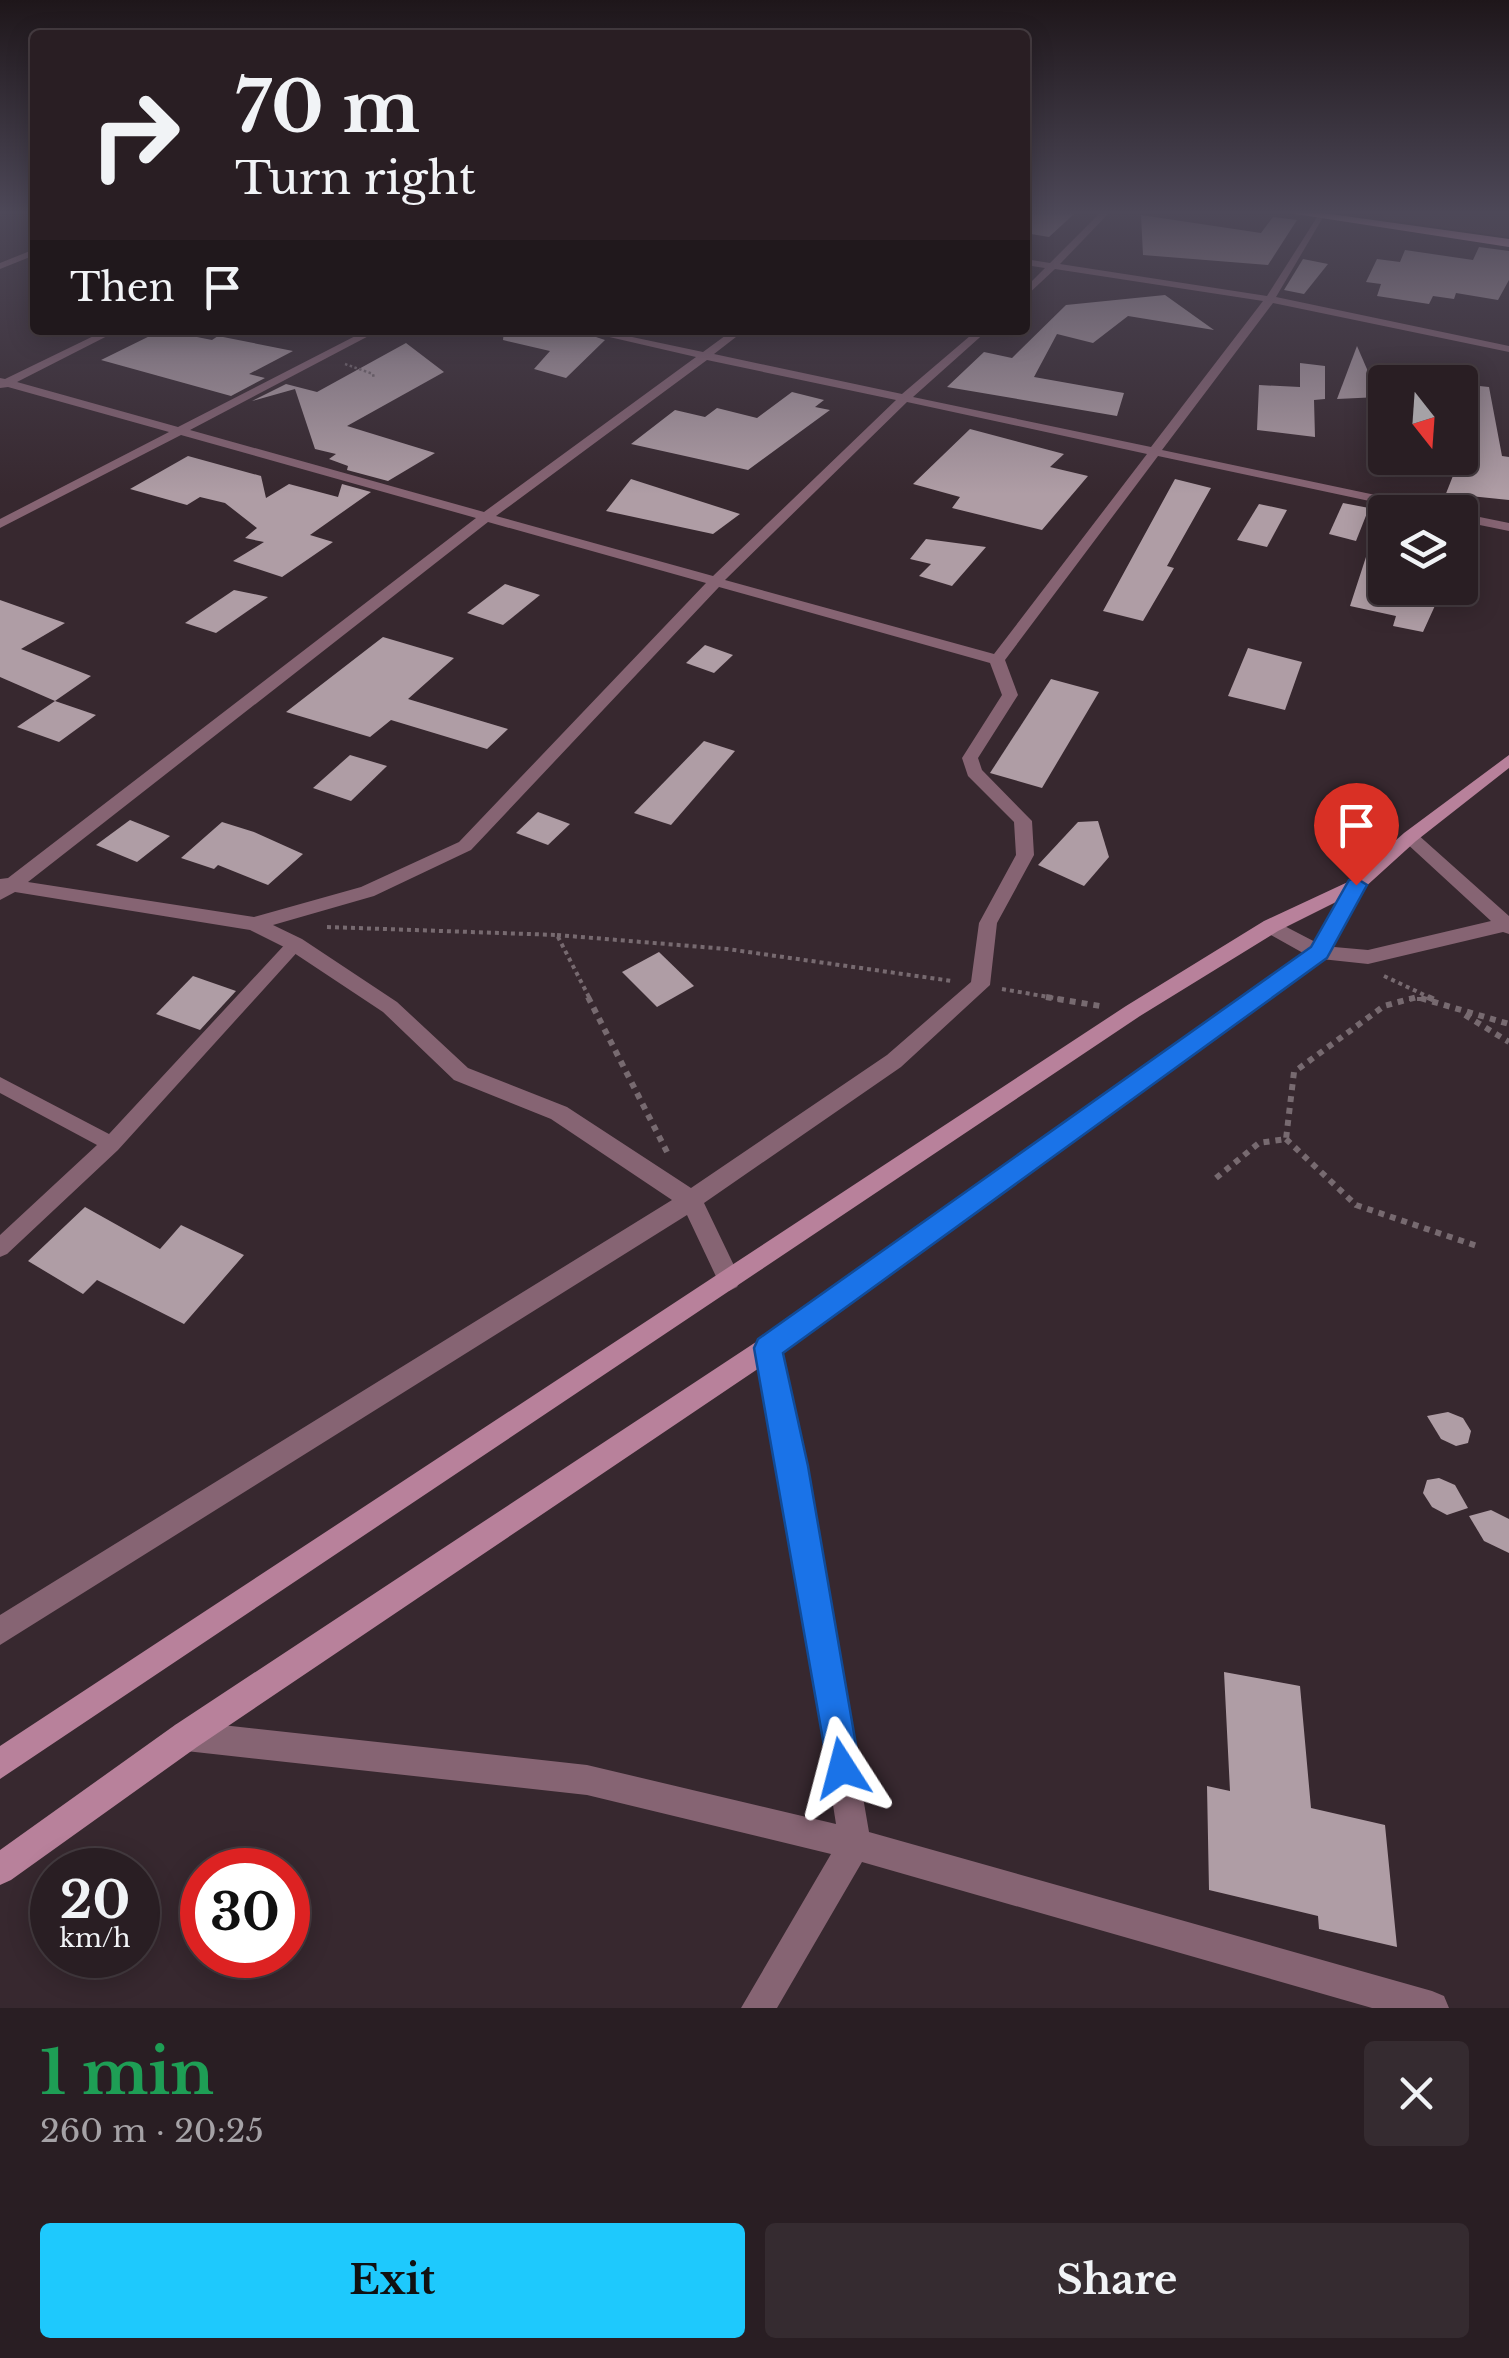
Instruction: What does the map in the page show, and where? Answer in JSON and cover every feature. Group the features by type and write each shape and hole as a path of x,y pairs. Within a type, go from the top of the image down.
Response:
{"main road":[{"path":"0,1764 1133,1011 1271,926 1356,885 1410,837 1509,760"},
{"path":"0,1868 186,1736 768,1348 1328,955 1356,885"}],"street":[{"path":"997,660 1264,307"},
{"path":"1306,307 1509,350"},
{"path":"2,383 103,335"},
{"path":"0,524 365,335"},
{"path":"608,335 1368,498"},
{"path":"3,888 484,518 733,335"},
{"path":"254,924 366,892 466,846 718,578 905,398 977,335"},
{"path":"2,383 484,518 718,578 997,660"},
{"path":"1478,521 1509,527"},
{"path":"0,1631 692,1200 894,1061 980,985 988,923 1026,855 1023,822 974,772 970,758 1010,696 997,660"},
{"path":"1410,837 1507,926"},
{"path":"3,888 254,924 294,944 390,1007 461,1074 559,1113 692,1200 729,1280"},
{"path":"1271,926 1328,955 1368,958 1507,926"},
{"path":"758,2008 855,1844 793,1466 768,1348"},
{"path":"186,1736 587,1780 855,1844 1432,2008"}],"lane":[{"path":"0,1248 111,1144 294,944"},
{"path":"0,1084 111,1144"}],"path":[{"path":"311,926 558,935 727,949 1133,1011"},
{"path":"558,935 692,1200"},
{"path":"1328,955 1460,1012 1509,1042"},
{"path":"1286,1139 1294,1072 1384,1006 1417,998 1509,1024"},
{"path":"1216,1178 1259,1143 1286,1139"},
{"path":"1286,1139 1356,1206 1477,1246"}],"building":[{"path":"1064,307 1181,307 1214,330 1128,316 1093,343 1057,334 1034,377 1124,393 1117,416 947,387 984,352 1012,358"},
{"path":"152,335 212,340 218,336 293,351 249,374 265,378 231,396 101,360"},
{"path":"504,335 590,335 605,340 566,378 534,369 550,351 503,340"},
{"path":"406,343 444,372 347,426 435,453 388,481 347,470 348,466 329,459 336,454 315,449 295,389 252,401 286,384 317,392"},
{"path":"1357,346 1368,372 1368,398 1337,399"},
{"path":"1300,363 1325,366 1325,399 1314,400 1315,437 1257,430 1259,385 1300,387"},
{"path":"1478,386 1489,387 1502,456 1509,457 1509,500 1445,495 1453,475 1478,475"},
{"path":"792,392 824,400 815,407 830,410 748,470 631,444 675,410 705,417 717,408 757,418"},
{"path":"970,429 1064,454 1050,467 1088,476 1042,530 952,508 960,497 913,484"},
{"path":"188,456 261,476 266,498 289,484 338,497 342,484 371,492 310,535 333,542 282,577 233,561 264,542 245,538 257,528 225,503 200,497 187,505 130,489"},
{"path":"631,479 740,514 713,534 606,511"},
{"path":"1175,479 1211,488 1167,566 1174,568 1143,621 1103,611"},
{"path":"1343,503 1368,508 1356,541 1329,534"},
{"path":"1259,504 1287,510 1267,547 1237,540"},
{"path":"926,539 986,547 952,586 919,576 931,564 910,559"},
{"path":"1368,551 1368,605 1435,605 1423,632 1393,626 1396,616 1350,606"},
{"path":"505,584 540,595 503,625 467,613"},
{"path":"234,590 268,597 216,633 185,623"},
{"path":"0,600 65,623 21,649 91,676 55,701 0,677"},
{"path":"383,637 454,658 408,699 508,729 487,749 391,720 370,737 286,712"},
{"path":"705,645 733,655 714,673 686,663"},
{"path":"1248,648 1302,662 1285,710 1228,696"},
{"path":"1051,679 1099,692 1042,788 990,773"},
{"path":"55,701 96,715 59,742 17,727"},
{"path":"704,741 735,751 671,825 634,813"},
{"path":"350,755 387,766 351,801 313,788"},
{"path":"538,812 570,824 548,845 516,833"},
{"path":"130,820 170,836 137,862 96,845"},
{"path":"1098,821 1109,857 1084,886 1038,865 1078,822"},
{"path":"222,822 303,854 268,885 218,865 214,869 181,858"},
{"path":"659,952 694,986 657,1007 622,972"},
{"path":"193,976 236,991 200,1030 156,1014"},
{"path":"85,1207 160,1249 181,1225 244,1255 184,1324 97,1280 83,1294 28,1261"},
{"path":"1448,1412 1463,1418 1471,1431 1468,1443 1456,1446 1441,1439 1427,1416"},
{"path":"1439,1478 1455,1485 1468,1508 1447,1515 1432,1507 1423,1493 1427,1480"},
{"path":"1491,1510 1509,1519 1509,1553 1484,1541 1469,1516"},
{"path":"1224,1672 1300,1686 1311,1808 1385,1825 1397,1947 1319,1929 1318,1916 1209,1890 1207,1786 1230,1791"}],"route":[{"path":"842,1768 793,1466 768,1348 1319,952 1356,885"}]}
